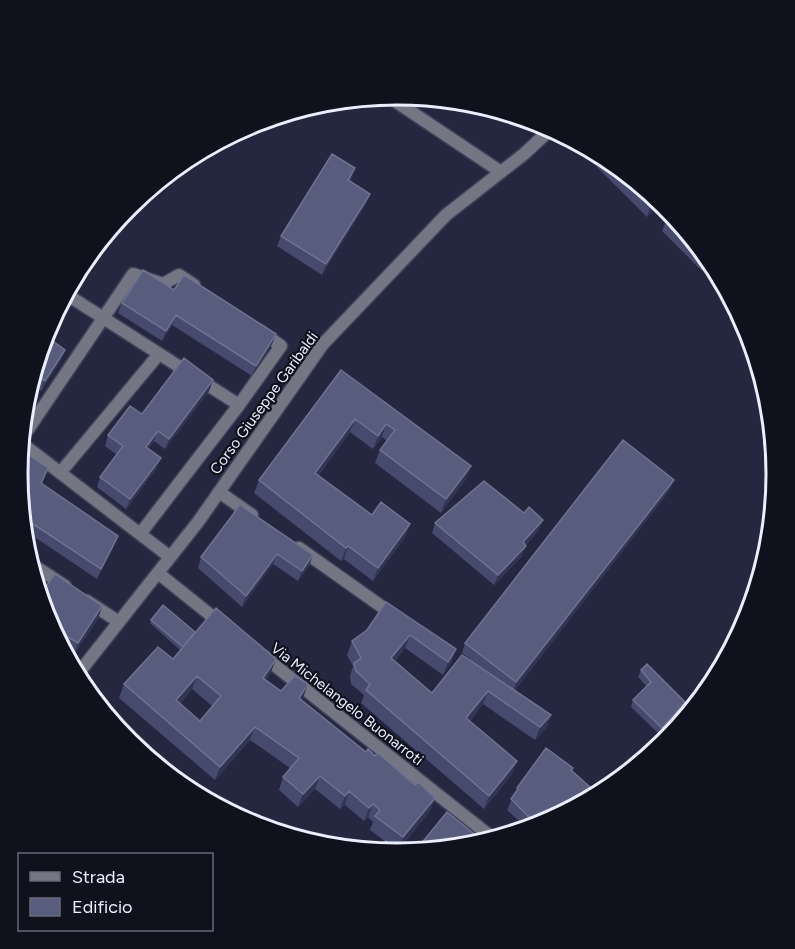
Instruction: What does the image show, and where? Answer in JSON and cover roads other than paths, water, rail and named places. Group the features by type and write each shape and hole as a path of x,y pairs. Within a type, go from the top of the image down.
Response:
{"street":[{"path":"400,105 501,172"},
{"name":"Corso Giuseppe Garibaldi","path":"83,667 219,492 323,344 446,215 543,136"},
{"path":"33,423 133,274 163,284 179,275 206,294"},
{"path":"73,299 239,405"},
{"path":"140,534 239,405 280,346 253,326"},
{"path":"60,473 159,354"},
{"path":"29,449 170,557"},
{"path":"219,492 258,519"},
{"path":"287,540 404,623"},
{"path":"41,570 119,622"},
{"path":"158,573 232,631"},
{"name":"Via Michelangelo Buonarroti","path":"250,646 486,833"}]}
